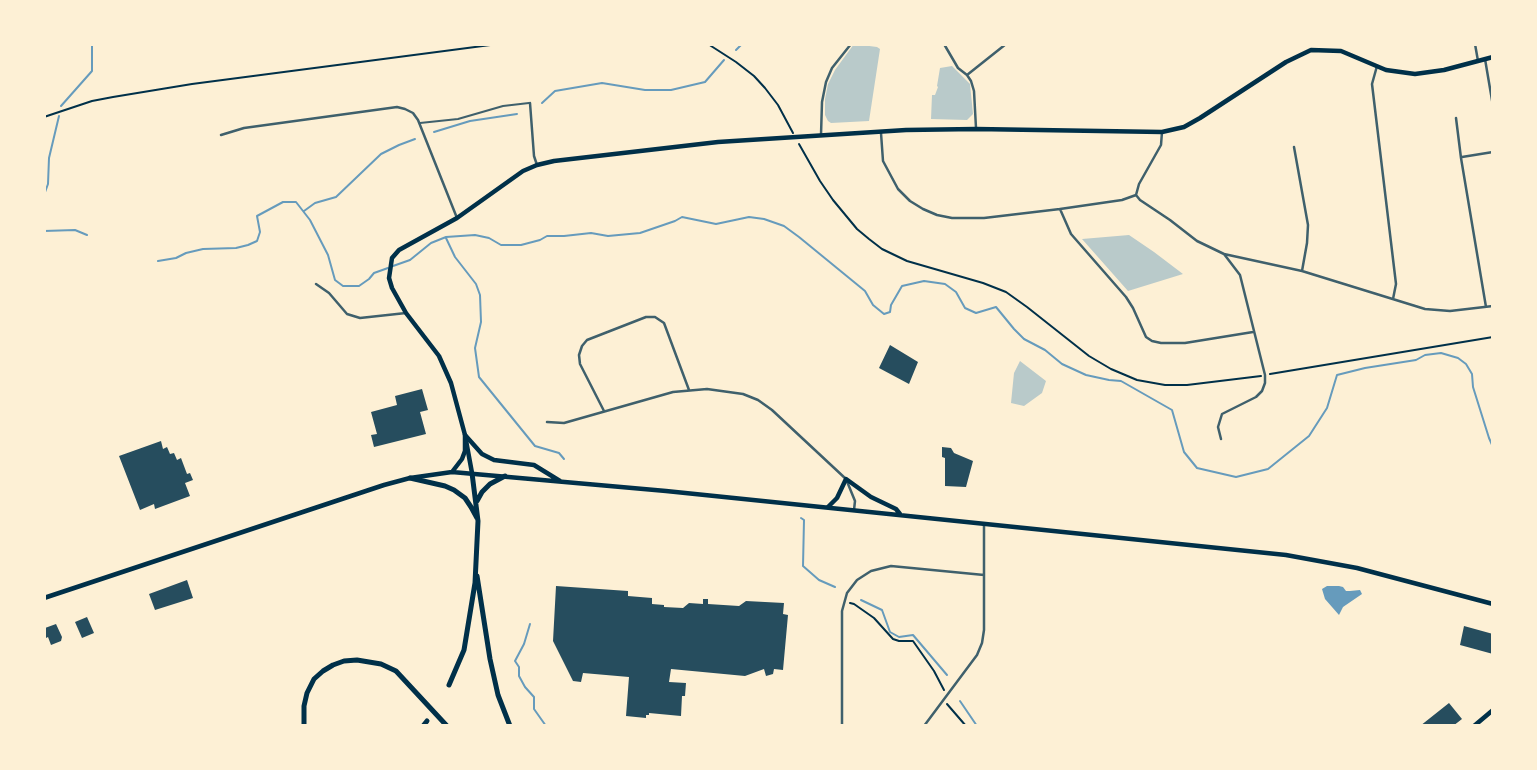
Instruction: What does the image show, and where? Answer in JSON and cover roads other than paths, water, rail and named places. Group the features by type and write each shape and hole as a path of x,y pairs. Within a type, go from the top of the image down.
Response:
{"highway":[{"path":"449,685 464,650 476,566 478,521 472,473"},
{"path":"477,502 489,484 505,476"},
{"path":"410,478 454,490 465,498 478,521"},
{"path":"476,566 490,659 498,695 509,726"},
{"path":"304,726 304,706 314,679 323,671 344,661 356,660 381,664 396,671 447,726"}],"main road":[{"path":"472,473 451,383 439,356 406,313 392,288 389,278 393,258 399,250 457,218 523,171 537,165 706,144 881,131 976,129 1162,132 1184,127 1286,62 1311,50 1341,51 1396,72 1415,74 1444,70 1493,57"},
{"path":"452,472 462,460 465,435"},
{"path":"465,435 482,454 494,460 534,465 561,481"},
{"path":"44,598 317,506 410,478 452,472 1248,550 1315,559 1379,573 1493,604"},
{"path":"827,508 838,498 846,479 871,497 896,509 901,515"},
{"path":"1474,726 1493,710"}],"street":[{"path":"821,135 822,102 826,82 832,68 851,44"},
{"path":"944,44 958,68 967,75 975,91 976,129"},
{"path":"967,75 1006,44"},
{"path":"1475,44 1478,61"},
{"path":"1485,59 1493,106"},
{"path":"1377,66 1372,84 1396,284 1393,299"},
{"path":"530,103 537,165"},
{"path":"221,135 244,128 397,107 413,113 419,123 457,218"},
{"path":"1457,118 1461,158 1486,307"},
{"path":"881,131 883,161 898,189 910,201 951,219 1060,209 1122,200 1136,195"},
{"path":"1136,195 1139,184 1161,145 1162,132"},
{"path":"1294,147 1308,225 1302,271"},
{"path":"1461,158 1493,152"},
{"path":"1136,195 1197,241 1224,254 1302,271 1417,307 1433,310 1493,306"},
{"path":"1060,209 1072,234 1126,297 1146,337 1152,341 1161,344 1185,344 1254,332"},
{"path":"1221,439 1218,427 1222,414 1256,397 1265,383 1240,275 1224,254"},
{"path":"316,284 329,293 347,314 360,318 406,313"},
{"path":"604,411 580,364 582,346 587,340 646,317 655,317 664,323 689,390"},
{"path":"547,422 564,423 673,392 725,390 743,394 772,410 846,479 855,501 855,510"},
{"path":"924,726 982,643 984,524"},
{"path":"842,726 842,611 847,593 857,580 871,570 891,566 984,575"}],"lane":[{"path":"419,123 470,117 503,106 530,103"}],"water":[{"path":"1327,586 1343,587 1346,591 1360,590 1362,594 1343,607 1339,615 1325,599 1322,589"}],"waterway":[{"path":"61,106 92,71 92,44"},
{"path":"736,50 742,44"},
{"path":"542,103 555,91 602,83 645,90 671,90 705,82 724,60"},
{"path":"434,132 470,121 517,114"},
{"path":"44,195 59,116"},
{"path":"304,211 315,203 336,197 381,154 415,139"},
{"path":"158,261 203,249 248,245 257,241 260,232 257,216 283,202 296,202 310,220 328,255 335,280 343,286 359,286 374,273 388,268"},
{"path":"393,266 410,260 431,243 446,237 475,235 489,238 501,245 521,245 547,236 640,233 682,217 716,224 749,217 764,219 784,226 799,237 865,291 873,305 884,314 890,312 902,286 924,281 945,284 956,292 965,308 976,313 996,307 1024,339 1045,350 1062,364 1086,375 1121,381 1172,410 1184,452 1197,468 1236,477 1268,469 1309,436 1327,408 1337,375 1441,353 1458,358 1472,374 1473,387 1493,447"},
{"path":"44,231 75,230 87,235"},
{"path":"446,238 455,257 476,284 480,295 481,322 475,348 479,377 535,446 559,453 564,459"},
{"path":"801,518 804,520 803,566 819,580 835,587"},
{"path":"861,600 882,610 890,632 899,637 913,635 947,675"},
{"path":"530,624 515,661 519,667 519,676 534,697 534,709 546,726"},
{"path":"960,701 977,726"}]}
